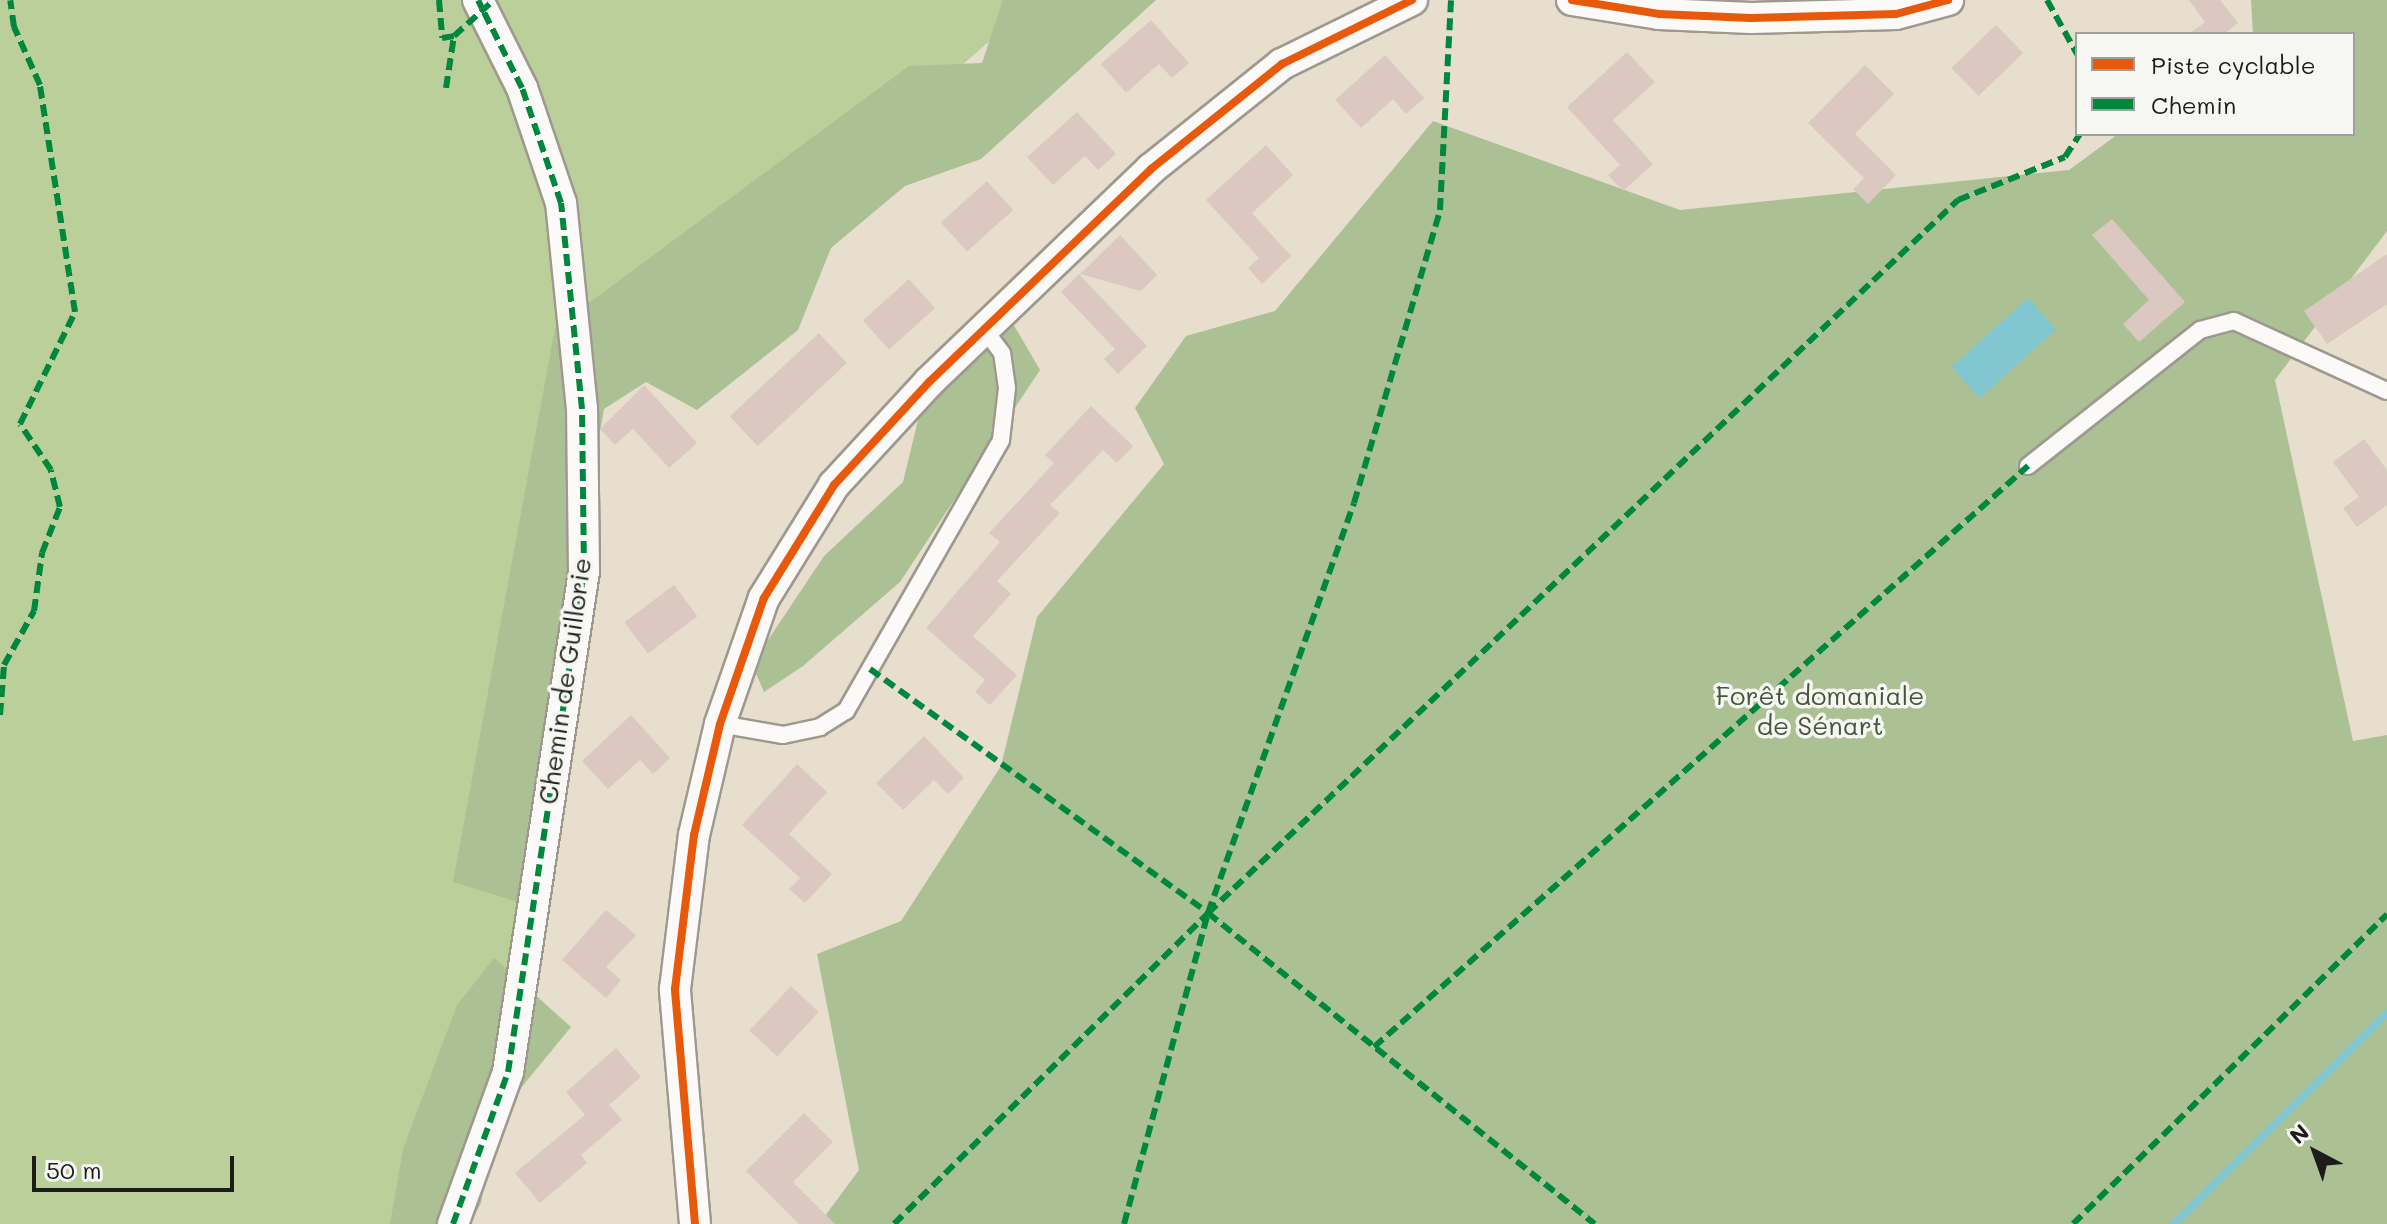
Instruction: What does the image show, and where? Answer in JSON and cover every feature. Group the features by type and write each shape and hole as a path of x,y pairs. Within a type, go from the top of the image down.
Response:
{"street":[{"name":"Chemin de Guillorie","path":"453,1224 508,1072 584,571 582,409 561,203 522,88 478,0"},
{"path":"695,1224 675,989 694,835 720,724 764,598 834,485 984,329 1151,169 1282,64 1412,0"},
{"path":"1572,0 1659,14 1751,18 1896,14 1948,0"}],"lane":[{"path":"2028,466 2200,330 2234,321 2387,391"},
{"path":"720,724 783,735 820,727 846,711 1001,440 1007,388 1002,353 984,329"}],"green space":[{"path":"0,0 1037,0 587,390 569,606 489,1092 439,1224 0,1224"},
{"path":"1003,0 1156,0 981,159 905,186 831,248 798,330 697,410 646,382 604,409 533,813 534,907 453,882 555,328 909,66 982,63"},
{"name":"Forêt domaniale de Sénart","path":"2251,0 2387,0 2387,231 2275,380 2353,741 2387,735 2387,1224 819,1224 859,1170 817,954 901,921 1001,766 1037,617 1164,464 1135,408 1186,336 1275,311 1433,121 1680,210 2069,170 2115,136 2355,136 2355,32 2253,32"},
{"path":"1008,315 1040,370 900,582 803,666 764,692 752,664 824,556 903,482 918,420"},
{"path":"494,958 571,1027 493,1122 481,1203 470,1224 390,1224 403,1149 457,1005"}],"water":[{"path":"2028,298 2056,329 1980,398 1951,367"}],"building":[{"path":"2189,0 2220,0 2238,23 2227,32 2192,32 2205,22"},
{"path":"1151,20 1189,63 1172,78 1159,64 1126,93 1101,64"},
{"path":"1996,25 2023,53 1978,96 1951,68"},
{"path":"1627,52 1655,82 1613,120 1653,164 1623,191 1608,175 1620,165 1567,107"},
{"path":"1385,55 1424,98 1406,114 1393,99 1361,128 1335,100"},
{"path":"1865,65 1894,94 1855,134 1896,175 1868,204 1853,189 1864,178 1808,123"},
{"path":"1077,112 1116,154 1098,170 1085,156 1053,185 1027,157"},
{"path":"1266,145 1293,175 1252,213 1291,256 1262,284 1248,268 1259,258 1206,200"},
{"path":"987,181 1013,210 967,251 941,222"},
{"path":"2112,219 2185,302 2139,342 2123,324 2149,300 2092,235"},
{"path":"1120,235 1157,275 1141,291 1080,274"},
{"path":"2387,254 2387,304 2327,344 2304,311"},
{"path":"1079,274 1147,346 1118,374 1104,359 1115,349 1061,292"},
{"path":"909,279 935,308 889,349 863,320"},
{"path":"819,333 847,363 758,446 730,416"},
{"path":"644,385 697,443 669,468 633,429 615,445 600,429"},
{"path":"1091,406 1133,446 1117,463 1103,450 1050,505 1060,513 997,581 1011,594 973,636 1017,675 990,705 975,692 985,680 926,628 1000,542 989,533 1054,463 1045,455"},
{"path":"2364,439 2387,470 2387,505 2357,527 2343,508 2359,497 2333,462"},
{"path":"674,585 697,616 648,653 624,622"},
{"path":"631,715 670,758 653,774 640,760 608,789 582,761"},
{"path":"924,736 964,778 948,794 934,780 903,810 876,783"},
{"path":"797,764 827,792 789,834 832,874 805,903 789,889 800,878 742,825"},
{"path":"606,910 636,935 606,967 621,980 606,998 562,960"},
{"path":"791,986 819,1012 777,1057 749,1031"},
{"path":"616,1048 641,1077 609,1105 622,1120 581,1155 587,1163 540,1203 515,1173 585,1115 566,1092"},
{"path":"804,1113 833,1142 793,1182 835,1224 799,1224 746,1171"}],"waterway":[{"path":"2174,1224 2387,1013"}],"marked path":[{"path":"0,715 4,665 34,611 42,553 60,507 51,470 20,424 75,312 40,85 14,27 10,0"},
{"path":"439,0 442,38 454,36 494,0"},
{"path":"453,1224 508,1072 584,571 582,409 561,203 522,88 478,0"},
{"path":"1124,1224 1208,913 1354,503 1440,210 1451,0"},
{"path":"2047,0 2075,50"},
{"path":"446,88 454,36"},
{"path":"894,1224 1208,913 1958,200 2065,157 2079,136"},
{"path":"1374,1047 2028,466"},
{"path":"870,669 1208,913 1595,1224"},
{"path":"2073,1224 2387,914"}],"cycle path":[{"path":"695,1224 675,989 694,835 720,724 764,598 834,485 929,382 1151,169 1282,64 1412,0"},
{"path":"1572,0 1659,14 1751,18 1896,14 1948,0"}]}
